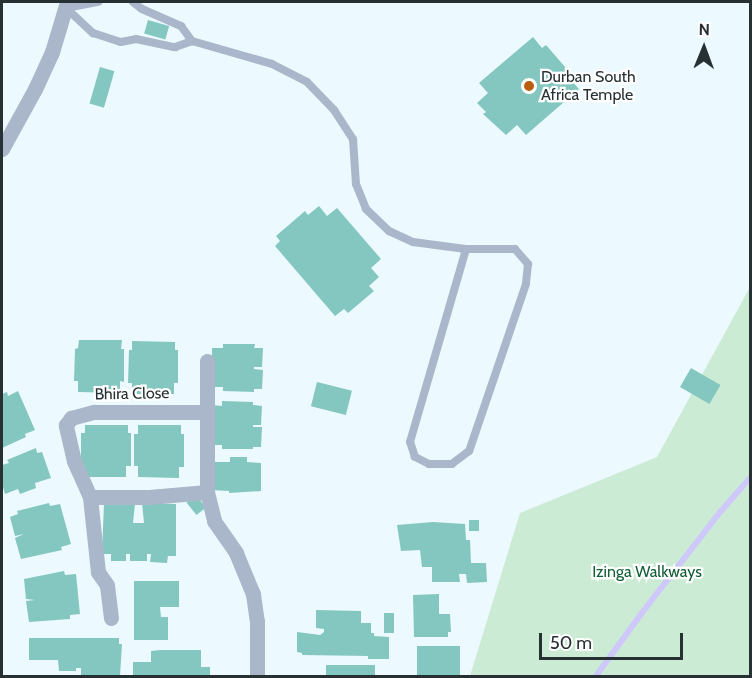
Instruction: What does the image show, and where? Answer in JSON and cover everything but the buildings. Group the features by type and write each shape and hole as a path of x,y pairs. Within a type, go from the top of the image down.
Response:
{"street":[{"path":"2,148 35,89 52,52 67,5"},
{"path":"207,361 207,492 214,521 236,554 254,594 257,621 257,676"},
{"name":"Bhira Close","path":"111,618 108,585 98,572 90,497 68,438 66,425 71,418 94,412 207,412"},
{"path":"90,497 149,498 207,492"}],"lane":[{"path":"67,5 98,2"},
{"path":"133,2 142,9 181,26 192,41"},
{"path":"67,5 93,33 121,42 136,39 175,47 192,41 273,64 307,82 334,110 353,139 356,184 366,209 389,231 413,242 466,249 515,249 528,264 526,284 469,451 452,464 429,464 415,457 410,442 466,249"}],"green space":[{"name":"Izinga Walkways","path":"750,287 750,676 470,676 520,513 657,457"}],"waterway":[{"path":"596,676 721,511 750,478"}],"place":[{"name":"Durban South Africa Temple","path":"529,86"}]}
